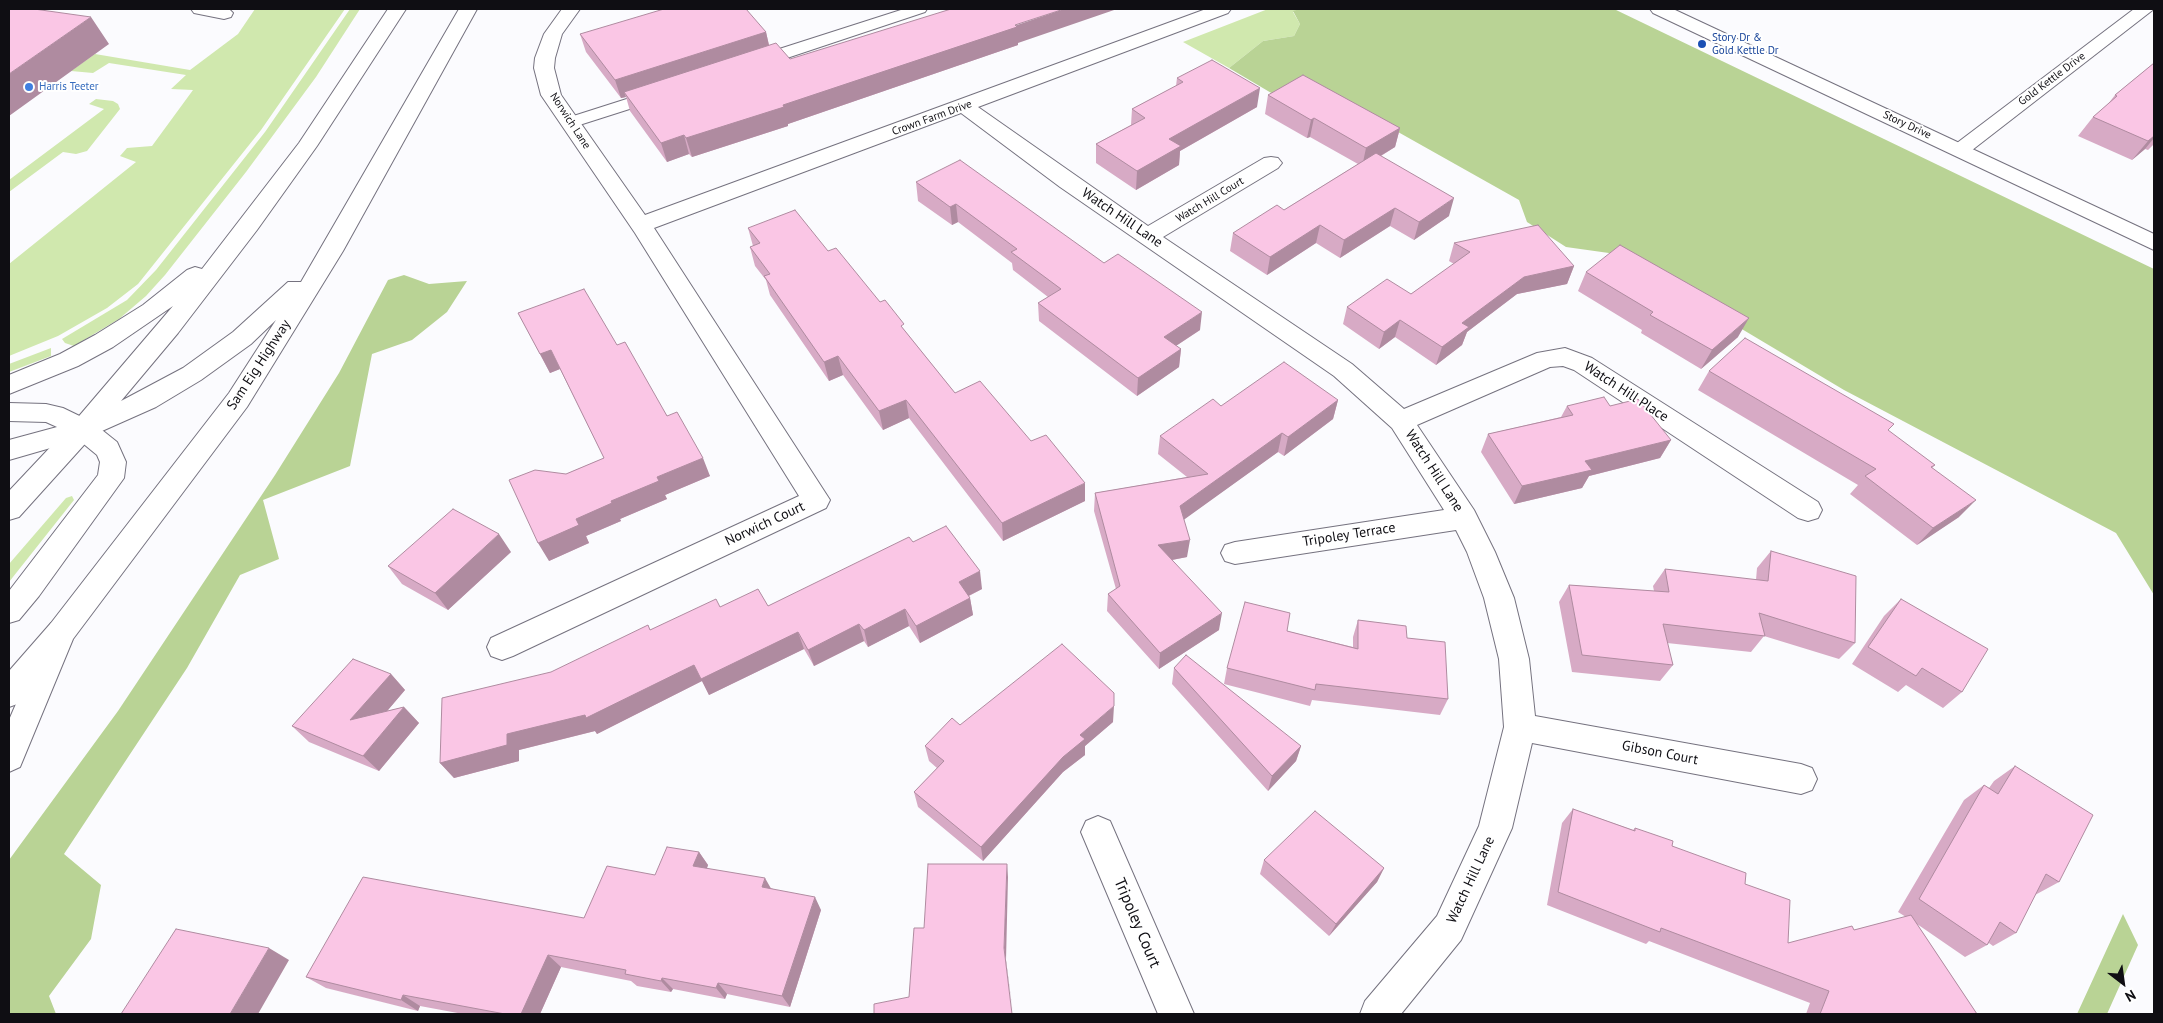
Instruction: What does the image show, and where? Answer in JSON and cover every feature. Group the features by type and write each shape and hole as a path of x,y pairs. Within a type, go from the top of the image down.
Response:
{"main road":[{"path":"200,9 224,13"},
{"path":"9,510 83,429 169,327 249,225 307,146 397,9"},
{"name":"Sam Eig Highway","path":"9,693 61,632 238,400 332,251 468,9"},
{"name":"Norwich Lane","path":"570,9 553,34 544,68 551,95 641,226"},
{"name":"Crown Farm Drive","path":"641,226 1222,9"},
{"name":"Story Drive","path":"1659,9 2154,243"},
{"name":"Gold Kettle Drive","path":"1960,150 2145,9"},
{"name":"Watch Hill Lane","path":"964,106 1068,182 1344,370 1401,421 1464,518 1481,552 1499,598 1514,659 1520,727 1496,828 1449,928 1378,1014"},
{"name":"Watch Hill Court","path":"1148,236 1271,163"},
{"path":"9,386 69,360 130,326 192,277 249,225"},
{"name":"Norwich Court","path":"502,647 816,500 641,226"},
{"path":"9,450 83,429 147,400 192,374 262,320 332,251"},
{"name":"Watch Hill Place","path":"1401,421 1546,359 1565,357 1583,364 1808,510"},
{"path":"9,412 46,413 63,418 83,429 108,449 113,462 111,478 29,588 9,611"},
{"name":"Tripoley Terrace","path":"1235,553 1464,518"},
{"path":"9,757 61,632"},
{"name":"Gibson Court","path":"1520,727 1801,779"},
{"name":"Tripoley Court","path":"1098,832 1176,1014"}],"lane":[{"path":"742,67 910,10"},
{"path":"570,122 678,88"}],"green space":[{"path":"255,9 345,9 261,130 138,284 107,308 58,336 9,356 9,264 136,162 120,156 127,148 152,146 193,90 171,89 186,75 109,63 93,73 71,71 95,54 190,70 238,34"},
{"path":"350,9 360,9 316,77 246,172 165,275 146,296 119,319 74,346 65,343 62,339 127,300 156,270 265,132"},
{"path":"1268,9 1300,9 1293,12 1300,24 1294,36 1263,41 1229,68 1183,42"},
{"path":"1300,9 1614,9 2154,269 2154,595 2116,533 1844,390 1616,254 1566,247 1527,222 1519,200 1302,78 1273,94 1229,68 1263,41 1294,36 1300,24 1293,11"},
{"path":"96,99 113,101 118,104 120,109 87,151 76,154 63,152 9,192 9,180 104,109 89,104"},
{"path":"404,275 429,284 467,281 447,312 412,340 372,354 350,466 263,500 279,559 240,575 187,668 64,854 101,885 91,939 49,996 56,1014 9,1014 9,860 118,711 275,475 339,373 388,280"},
{"path":"51,348 51,356 9,372 9,364"},
{"path":"72,496 74,500 9,582 9,564 66,498"},
{"path":"2123,914 2138,945 2107,1014 2077,1014"}],"building":[{"path":"9,9 34,9 91,17 9,74"},
{"path":"664,9 746,9 766,32 615,80 580,34"},
{"path":"951,9 1064,9 1015,25 1017,27 783,105 784,107 686,138 684,135 661,143 624,92 776,43 790,59"},
{"path":"1212,60 1260,88 1169,139 1181,146 1137,171 1096,144 1145,118 1132,109 1183,82 1177,78"},
{"path":"2154,63 2154,136 2148,141 2093,117 2117,96 2115,95"},
{"path":"1303,75 1400,128 1366,148 1314,118 1311,120 1268,95"},
{"path":"1376,153 1454,198 1419,222 1395,208 1344,240 1320,225 1270,257 1233,233 1277,205 1284,210"},
{"path":"960,160 1104,263 1118,254 1202,312 1164,337 1181,349 1138,378 1038,303 1061,289 1011,252 1017,249 956,204 950,207 916,182"},
{"path":"795,210 828,251 836,248 880,302 885,300 904,324 901,326 955,393 980,381 1031,441 1046,435 1085,483 1002,523 906,400 879,411 838,356 824,362 764,276 770,274 750,247 760,243 748,228"},
{"path":"1538,225 1574,266 1524,277 1462,323 1469,327 1442,347 1400,320 1384,332 1347,307 1387,279 1411,294 1470,252 1454,243"},
{"path":"1620,245 1749,318 1712,350 1650,315 1653,312 1586,272"},
{"path":"584,289 617,345 625,342 667,416 677,412 703,458 657,477 659,481 611,501 612,503 576,519 579,525 538,543 509,480 535,470 566,474 604,458 551,350 540,354 518,313"},
{"path":"1745,338 1894,424 1888,430 1935,465 1931,467 1976,500 1933,528 1865,476 1876,469 1709,371"},
{"path":"1284,362 1338,400 1288,437 1282,433 1180,506 1190,540 1158,545 1222,613 1160,653 1108,594 1120,586 1095,493 1208,474 1160,436 1213,399 1221,406"},
{"path":"1604,397 1610,406 1638,399 1671,440 1585,461 1592,470 1522,486 1488,434 1573,415 1567,406"},
{"path":"453,509 499,534 435,593 388,566"},
{"path":"946,526 980,571 959,582 970,598 916,626 905,609 864,630 859,624 808,650 798,632 701,679 694,665 586,718 585,715 507,734 507,745 440,763 442,698 551,672 648,625 650,630 716,599 720,607 758,589 768,606 909,537 913,542"},
{"path":"1771,551 1856,576 1855,643 1759,613 1765,636 1663,624 1673,665 1582,655 1569,585 1669,592 1665,569 1768,581"},
{"path":"1901,599 1988,649 1962,692 1922,668 1916,676 1868,647"},
{"path":"1245,602 1290,613 1287,631 1358,649 1358,620 1406,626 1407,638 1445,642 1448,699 1316,684 1315,690 1227,668"},
{"path":"1062,644 1114,693 1114,706 1080,735 1085,739 1063,757 981,847 914,792 944,761 925,746 952,718 960,725"},
{"path":"1186,655 1301,746 1272,776 1174,668"},
{"path":"353,659 391,674 350,720 404,707 363,756 292,726"},
{"path":"2015,766 2093,815 2059,882 2046,874 2016,933 2000,922 1987,945 1919,899 1984,785 1998,794"},
{"path":"1573,809 1635,831 1635,828 1673,841 1672,846 1746,873 1745,884 1790,900 1788,943 1852,926 1854,930 1911,915 1977,1014 1820,1014 1829,991 1661,928 1660,932 1558,892"},
{"path":"1315,811 1384,868 1336,924 1264,860"},
{"path":"667,847 699,852 693,866 765,878 762,887 815,897 782,996 718,983 716,988 662,978 661,981 625,974 626,970 548,955 521,1014 505,1014 403,995 401,1000 306,977 363,877 584,918 607,866 655,875"},
{"path":"928,864 1007,864 1004,948 1012,1014 874,1014 874,1004 909,997 914,928 924,928"},
{"path":"176,929 269,948 230,1014 121,1014"}],"place":[{"name":"Story Dr & Gold Kettle Dr","path":"1702,44"},
{"name":"Harris Teeter","path":"29,87"}]}
